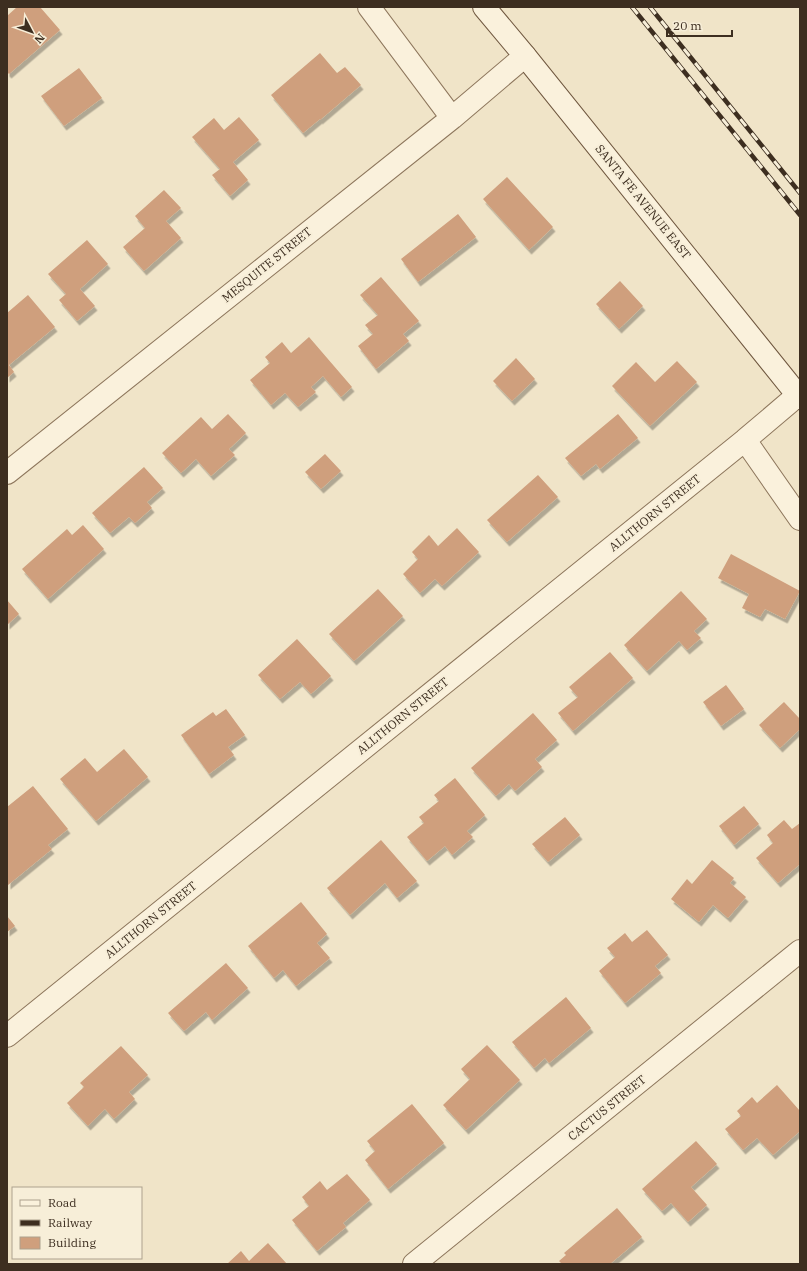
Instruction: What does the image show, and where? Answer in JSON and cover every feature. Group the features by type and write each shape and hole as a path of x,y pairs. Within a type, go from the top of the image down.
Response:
{"street":[{"path":"369,7 452,118"},
{"name":"SANTA FE AVENUE EAST","path":"484,7 799,396"},
{"name":"MESQUITE STREET","path":"7,473 452,118 525,56"},
{"name":"ALLTHORN STREET","path":"7,1036 799,396"},
{"path":"745,440 800,519"},
{"name":"CACTUS STREET","path":"414,1264 800,951"}],"building":[{"path":"17,7 40,7 60,30 9,74 7,72 7,16"},
{"path":"320,53 337,73 345,67 361,85 303,133 271,95"},
{"path":"79,68 102,98 64,126 41,96"},
{"path":"239,117 259,140 233,162 248,180 230,196 212,175 220,169 192,137 214,118 224,130"},
{"path":"507,177 553,227 529,250 483,199"},
{"path":"164,190 181,208 166,221 181,238 144,271 123,247 145,228 135,216"},
{"path":"458,214 476,237 418,282 401,259"},
{"path":"87,240 108,264 80,289 95,306 77,321 59,300 66,294 48,274"},
{"path":"381,277 419,321 403,334 409,341 376,369 358,346 373,334 365,325 378,315 360,295"},
{"path":"620,281 643,306 619,329 596,304"},
{"path":"28,295 55,327 9,365 14,372 7,378 7,313"},
{"path":"309,337 352,387 341,397 323,376 311,387 316,392 298,407 285,393 271,405 250,380 270,363 265,357 282,342 291,353"},
{"path":"516,358 535,379 512,401 493,381"},
{"path":"677,361 697,382 650,426 612,386 636,362 655,382"},
{"path":"228,414 246,433 229,449 235,455 211,476 196,459 181,473 162,453 201,417 212,429"},
{"path":"618,414 638,438 600,469 596,464 581,476 565,458"},
{"path":"325,454 341,471 321,489 305,472"},
{"path":"144,467 163,488 147,502 152,508 135,523 129,517 110,533 92,513"},
{"path":"538,475 558,497 507,542 487,520"},
{"path":"83,525 104,549 48,599 22,569 67,529 72,535"},
{"path":"457,528 479,552 442,586 435,579 420,593 403,574 418,559 412,552 429,535 438,546"},
{"path":"731,554 800,591 785,619 765,609 760,617 742,608 749,594 718,578"},
{"path":"378,589 403,616 354,661 329,634"},
{"path":"681,591 707,619 694,631 701,638 687,650 679,641 647,671 624,645"},
{"path":"7,600 19,614 7,625"},
{"path":"297,639 331,676 311,694 300,682 280,699 258,675"},
{"path":"610,652 633,678 573,731 558,713 578,697 569,687"},
{"path":"726,685 744,709 721,726 703,702"},
{"path":"784,702 800,719 800,729 780,748 759,725"},
{"path":"226,709 245,735 228,747 234,755 209,774 181,735 213,712 216,716"},
{"path":"533,713 557,740 535,759 542,767 515,791 509,784 496,796 471,768"},
{"path":"124,749 148,777 96,821 60,779 85,758 97,772"},
{"path":"455,778 485,815 467,831 473,837 452,855 445,846 427,861 407,837 424,823 419,817 439,801 434,795"},
{"path":"33,786 68,829 48,845 52,849 8,885 7,807"},
{"path":"744,806 759,824 734,845 719,826"},
{"path":"565,817 580,835 548,862 532,844"},
{"path":"784,820 792,829 800,823 800,864 778,883 756,858 773,843 767,835"},
{"path":"381,840 417,881 397,898 385,883 350,915 327,888"},
{"path":"712,860 734,878 730,883 746,897 728,918 713,905 699,922 671,899 687,879 692,884"},
{"path":"301,902 327,934 317,943 330,958 296,986 283,970 274,978 248,946"},
{"path":"7,916 15,926 7,932"},
{"path":"647,930 668,955 655,966 661,973 625,1003 599,971 615,957 607,948 625,933 632,942"},
{"path":"226,963 248,988 212,1020 206,1012 184,1031 168,1013"},
{"path":"566,997 591,1028 549,1063 545,1058 534,1068 512,1042"},
{"path":"487,1045 520,1080 466,1130 443,1105 470,1079 461,1069"},
{"path":"121,1046 148,1075 129,1092 135,1099 114,1119 105,1109 88,1126 67,1103 84,1087 80,1083"},
{"path":"777,1085 800,1111 800,1131 773,1155 757,1138 743,1150 725,1129 741,1116 737,1111 752,1097 757,1103"},
{"path":"412,1104 444,1143 388,1189 365,1160 375,1151 367,1141"},
{"path":"696,1141 717,1164 691,1187 707,1205 688,1222 671,1203 662,1211 642,1189"},
{"path":"347,1174 370,1200 343,1223 346,1227 317,1251 292,1220 309,1206 302,1197 320,1181 327,1190"},
{"path":"617,1208 642,1237 610,1264 562,1264 559,1261 566,1255 564,1253"},
{"path":"268,1243 287,1264 227,1264 241,1251 249,1261"}],"railway":[{"path":"632,7 800,215"},
{"path":"650,7 800,193"}]}
